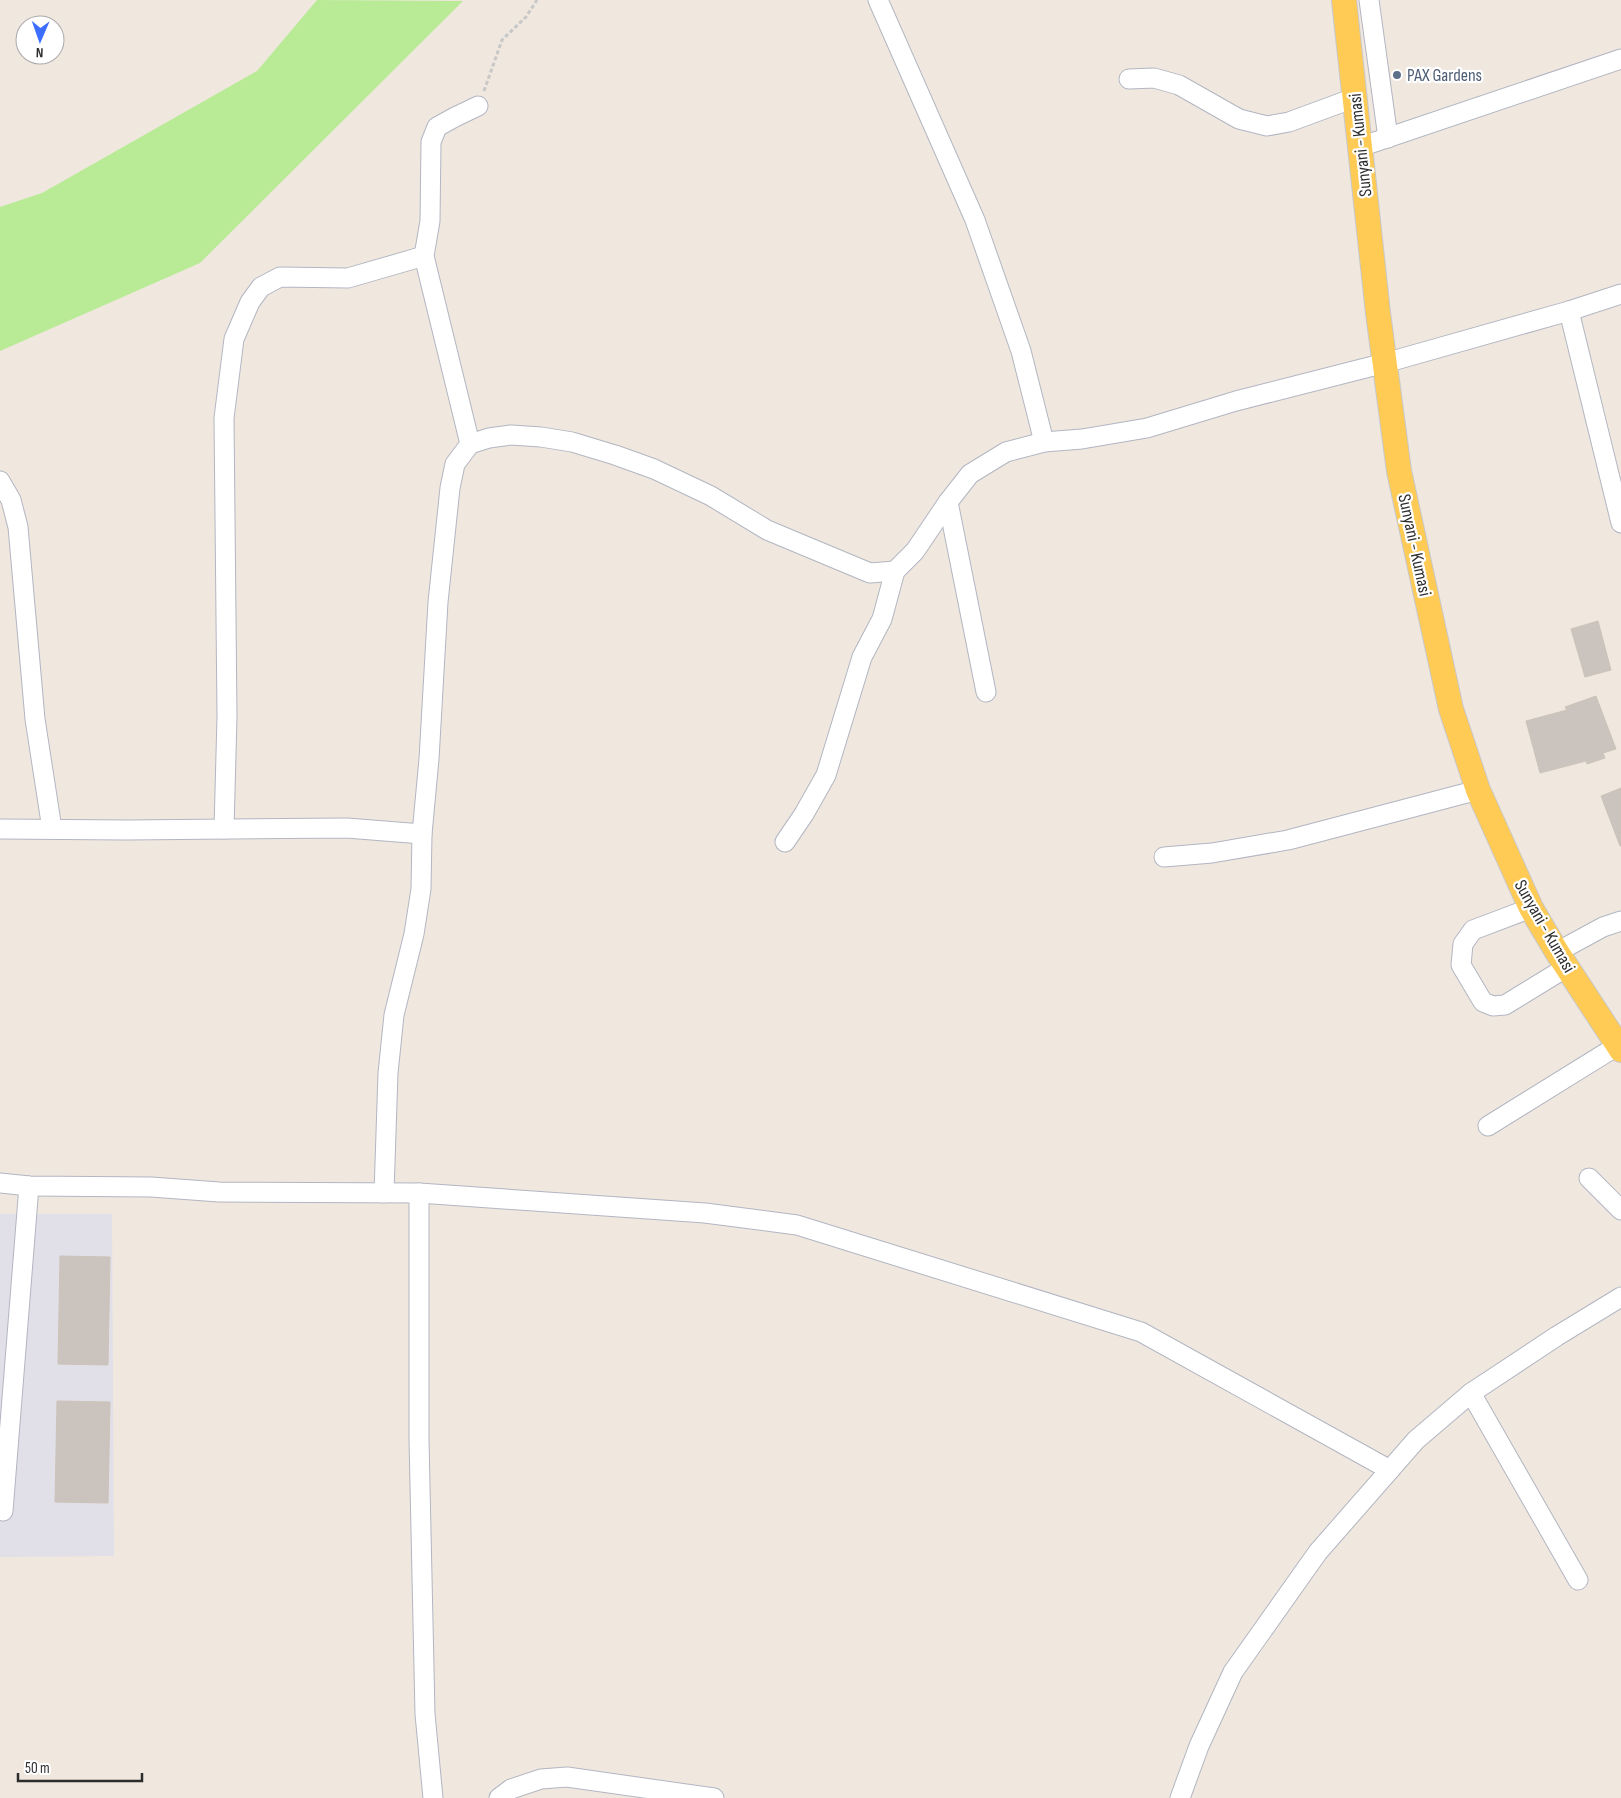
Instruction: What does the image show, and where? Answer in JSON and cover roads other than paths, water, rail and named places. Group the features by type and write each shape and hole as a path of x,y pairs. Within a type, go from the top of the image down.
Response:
{"main road":[{"name":"Sunyani - Kumasi","path":"1344,0 1378,313 1399,471 1449,700 1478,790 1531,908 1619,1048"}],"street":[{"path":"878,0 975,220 1021,351 1044,442"},
{"path":"1369,0 1388,138"},
{"path":"1360,147 1621,60"},
{"path":"1129,79 1154,78 1179,85 1239,119 1267,126 1290,122 1354,98"},
{"path":"470,444 424,256 430,221 431,142 437,127 478,106"},
{"path":"224,829 227,717 224,418 234,339 250,302 261,287 280,277 348,278 424,256"},
{"path":"784,842 804,814 826,775 862,657 882,619 895,571 915,551 948,502 970,474 1006,452 1044,442 1082,439 1147,428 1569,311 1621,294"},
{"path":"1569,311 1621,523"},
{"path":"384,1193 388,1073 394,1015 414,934 421,889 422,834 429,759 438,602 450,488 455,464 470,444 489,438 511,435 541,437 572,442 616,455 654,469 711,496 767,530 870,573 895,571"},
{"path":"0,481 11,500 18,526 35,719 52,829"},
{"path":"948,502 986,692"},
{"path":"1164,857 1212,852 1288,840 1478,790"},
{"path":"0,828 348,828 422,834"},
{"path":"1531,908 1473,930 1463,944 1461,965 1483,1002 1492,1006 1504,1005 1603,927 1621,921"},
{"path":"1488,1126 1619,1048"},
{"path":"1589,1178 1621,1210"},
{"path":"0,1183 29,1186 151,1187 218,1192 419,1193 705,1213 797,1225 1141,1332 1390,1470"},
{"path":"3,1511 29,1186"},
{"path":"419,1193 419,1439 425,1714 433,1798"},
{"path":"1180,1798 1199,1746 1233,1672 1318,1552 1416,1440 1471,1393 1557,1336 1621,1297"},
{"path":"1471,1393 1578,1580"},
{"path":"499,1798 511,1789 540,1779 567,1777 714,1798"}],"place":[{"name":"PAX Gardens","path":"1397,75"}]}
